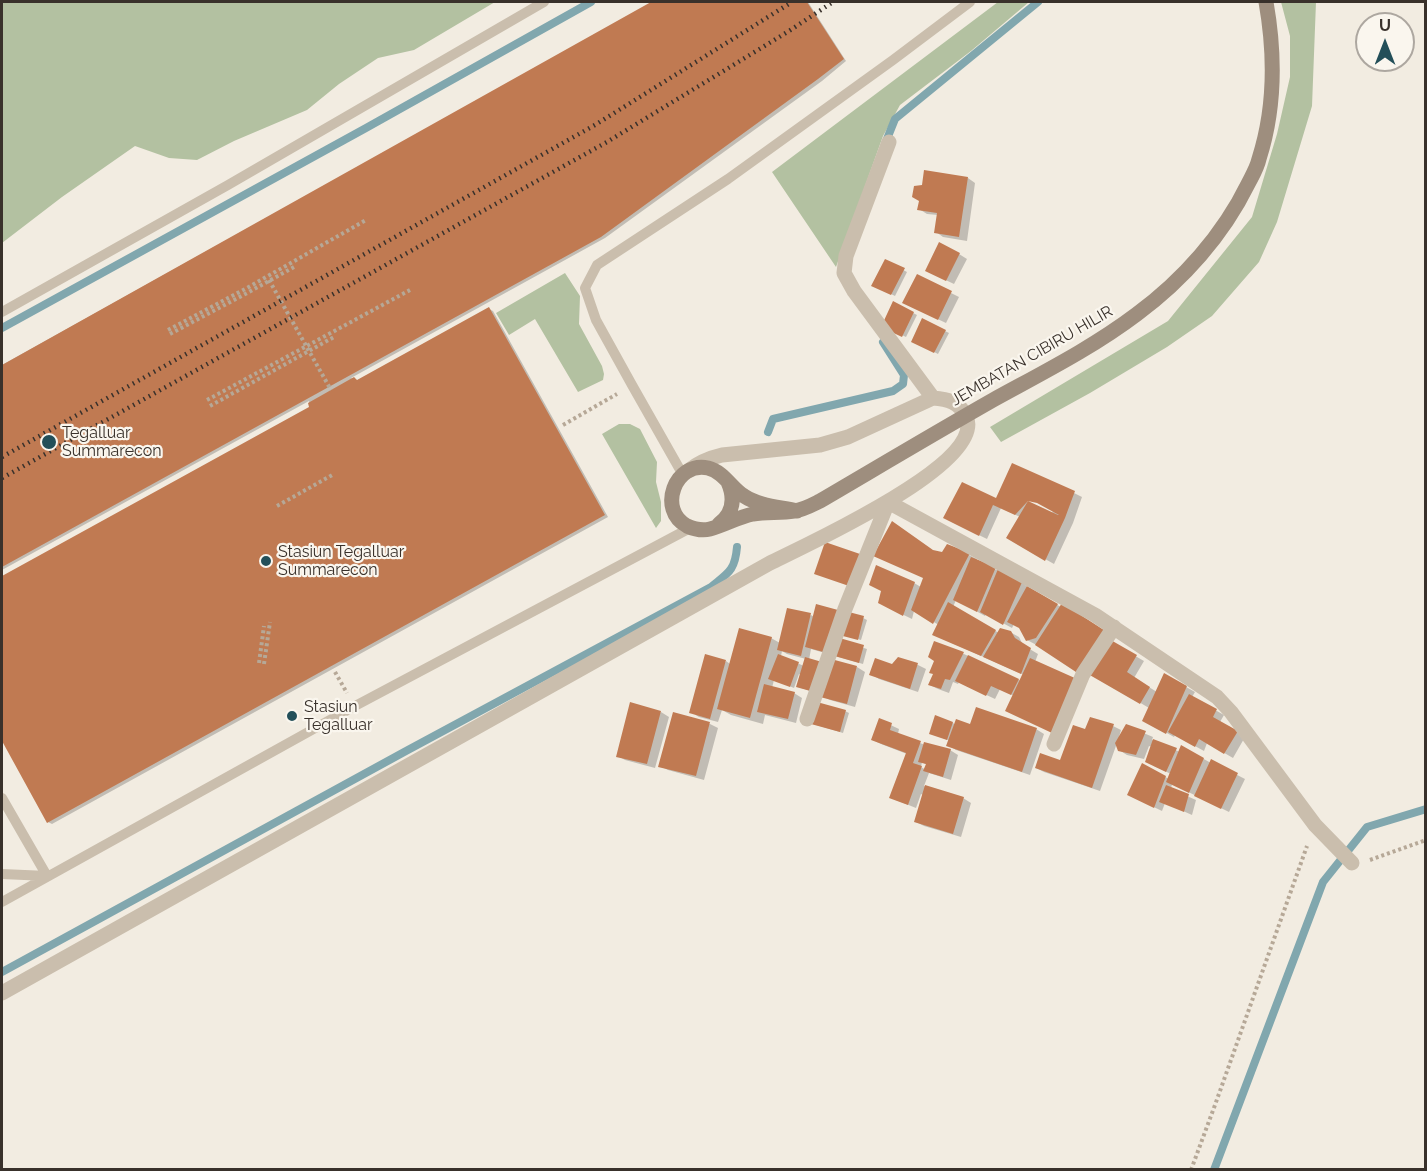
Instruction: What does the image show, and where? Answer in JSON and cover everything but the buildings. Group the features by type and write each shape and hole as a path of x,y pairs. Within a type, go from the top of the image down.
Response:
{"street":[{"name":"JEMBATAN CIBIRU HILIR","path":"797,511 820,501 959,419 1092,345 1138,314 1184,275 1214,238 1240,200 1259,161 1271,100 1272,66 1266,2"},
{"path":"889,142 846,256 844,273 854,291 933,398"},
{"path":"2,993 770,563 888,502 936,470 953,453 964,440 968,430 967,418 957,403 933,398 848,437 820,445 722,454 696,465 686,473 673,487 671,497 672,508 677,518 685,525 703,530 753,514 797,511"},
{"path":"717,526 731,511 733,501 727,470 730,462 741,454"},
{"path":"686,473 708,468 722,475 746,497 766,505 797,511"},
{"path":"888,502 1095,615 1216,697 1231,712 1315,825 1352,863"},
{"path":"807,719 845,609 888,502"},
{"path":"1054,744 1083,674 1114,627"}],"lane":[{"path":"2,312 544,2"},
{"path":"686,473 632,385 594,316 585,288 597,265 728,179 970,2"},
{"path":"2,902 355,706 692,527"},
{"path":"2,798 47,876"},
{"path":"2,874 47,876"}],"path":[{"path":"268,279 285,265 366,220"},
{"path":"169,332 294,267"},
{"path":"268,279 331,390"},
{"path":"308,349 326,336 410,290"},
{"path":"210,406 308,349 334,337"},
{"path":"207,400 287,361"},
{"path":"563,424 632,385"},
{"path":"277,506 334,474"},
{"path":"264,626 262,663 270,622"},
{"path":"1191,1170 1315,825"},
{"path":"1352,863 1360,864 1425,840"}],"green space":[{"path":"2,2 495,2 414,50 378,58 339,84 307,110 234,141 197,160 169,158 135,146 62,197 2,243"},
{"path":"998,2 1029,2 971,51 900,105 883,136 836,267 772,172"},
{"path":"1281,2 1316,2 1312,106 1277,222 1259,262 1212,316 1167,347 1090,393 1001,442 990,427 1168,321 1252,217 1277,134 1290,77 1290,36"},
{"path":"565,273 580,296 579,324 604,374 603,380 578,392 535,319 509,335 496,313"},
{"path":"619,424 630,424 640,429 657,462 656,482 661,502 661,521 656,528 602,434"}],"waterway":[{"path":"2,328 591,2"},
{"path":"885,144 895,119 1038,2"},
{"path":"768,432 773,419 893,391 903,384 904,375 883,342"},
{"path":"2,972 711,587 730,571 737,547"},
{"path":"1214,1170 1323,882 1367,827 1426,809"}],"railway":[{"path":"2,457 595,125 792,2"},
{"path":"2,478 607,142 833,2"}],"place":[{"name":"Tegalluar Summarecon","path":"49,442"},
{"name":"Stasiun Tegalluar Summarecon","path":"266,561"},
{"name":"Stasiun Tegalluar","path":"292,716"}]}
